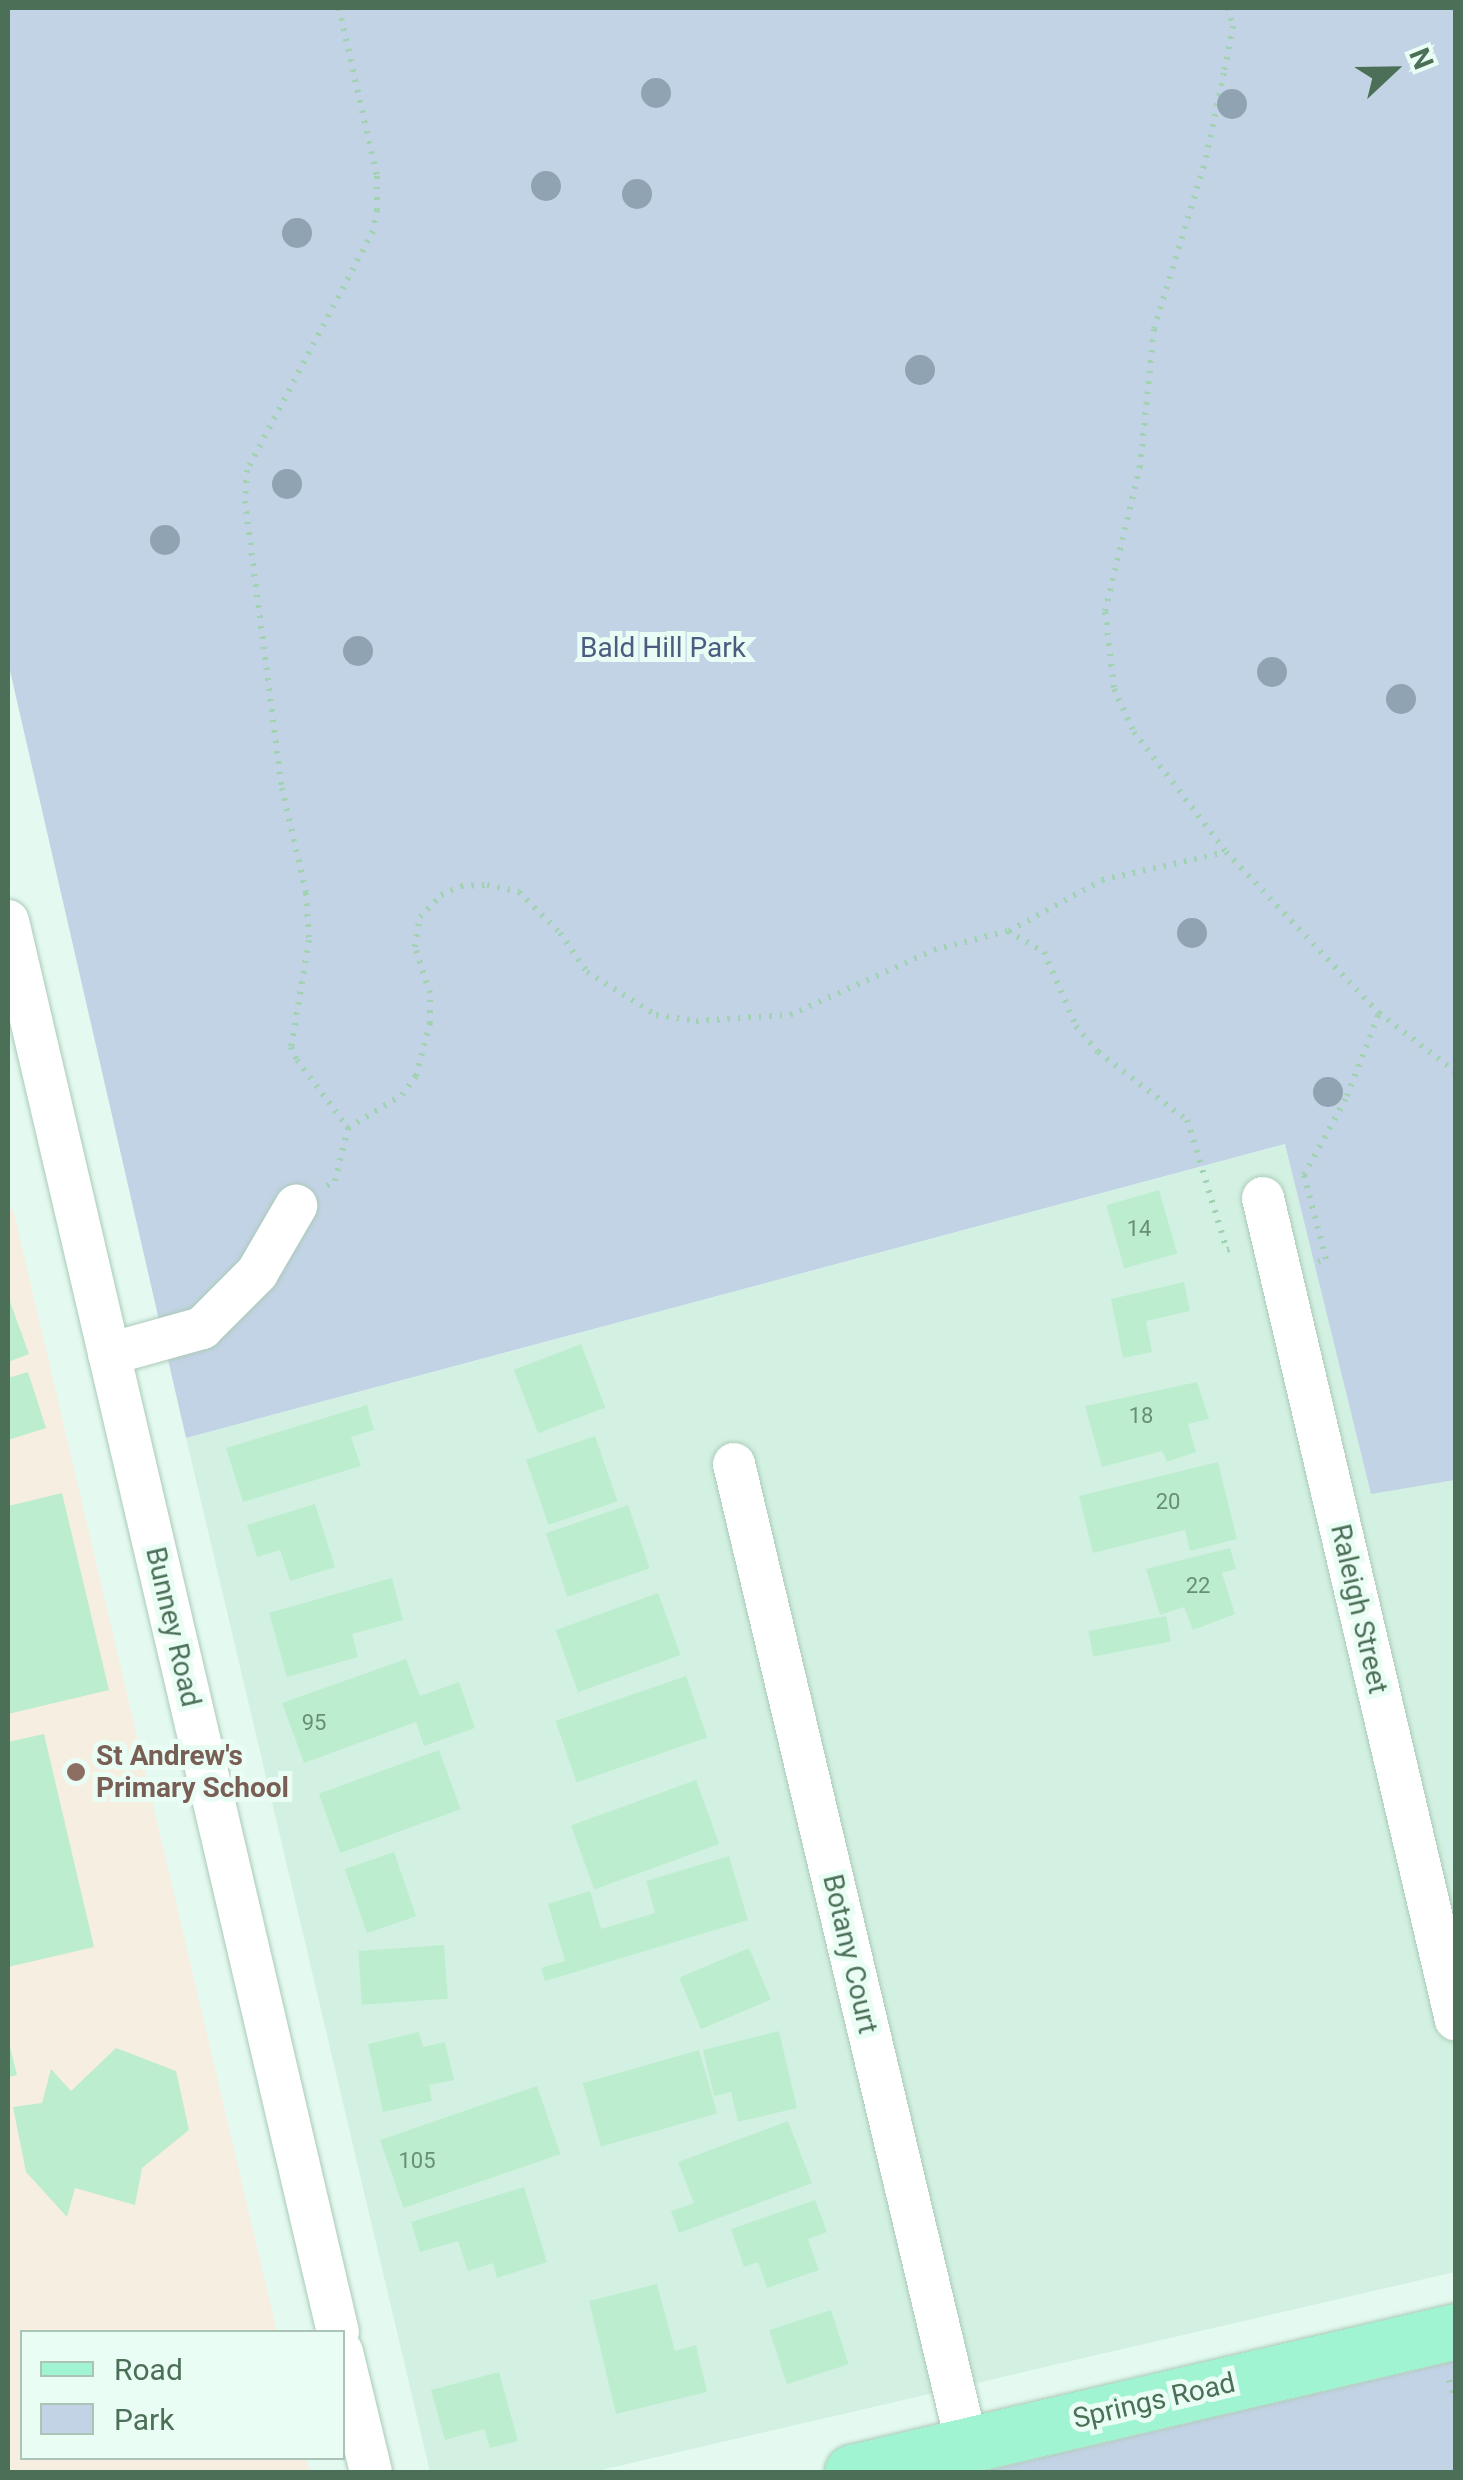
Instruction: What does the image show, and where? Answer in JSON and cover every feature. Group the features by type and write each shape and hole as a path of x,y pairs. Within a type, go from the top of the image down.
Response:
{"main road":[{"name":"Springs Road","path":"852,2472 1456,2331"}],"street":[{"name":"Bunney Road","path":"8,921 13,971 109,1354 338,2330"},
{"path":"109,1354 202,1328 257,1273 296,1206"},
{"name":"Raleigh Street","path":"1272,1235 1456,2020"},
{"name":"Botany Court","path":"734,1464 966,2445"},
{"path":"345,2364 371,2472"}],"path":[{"path":"339,8 377,176 377,210 372,231 248,470 244,501 282,788 306,893 309,940 292,1047 348,1128"},
{"path":"1228,8 1233,26 1224,73 1204,166 1154,329 1140,466 1105,612 1114,689 1134,732 1226,852 1378,1013 1456,1072"},
{"path":"335,1181 348,1128 402,1095 416,1076 430,1022 430,993 415,947 420,917 441,896 461,886 488,884 519,892 560,932 587,972 656,1015 696,1022 790,1014 934,950 1008,931 1102,880 1226,852"},
{"path":"1008,931 1044,952 1076,1026 1098,1052 1187,1120 1228,1250 1272,1235 1326,1260 1304,1175 1347,1096 1378,1013"}],"shaded area":[{"path":"1286,1144 1371,1493 1455,1480 1455,2272 593,2472 430,2472 186,1438"},
{"name":"St Andrew's Primary School","path":"13,1209 277,2330 20,2330 20,2460 307,2460 310,2472 8,2472 8,1211"}],"green space":[{"name":"Bald Hill Park","path":"8,8 1455,8 1455,1480 1371,1494 1285,1144 186,1438 8,662"},
{"path":"1455,2361 1455,2472 981,2472"}],"building":[{"path":"1159,1190 1177,1253 1124,1269 1106,1205"},
{"path":"1184,1282 1190,1311 1146,1321 1152,1352 1123,1358 1111,1299"},
{"path":"8,1296 29,1354 8,1362"},
{"path":"581,1344 605,1407 538,1433 514,1370"},
{"path":"28,1372 46,1428 8,1440 8,1378"},
{"path":"1197,1382 1209,1419 1188,1424 1196,1452 1167,1462 1162,1451 1102,1467 1085,1406"},
{"path":"367,1405 374,1430 351,1437 361,1466 243,1502 226,1448"},
{"path":"595,1436 617,1501 548,1525 526,1460"},
{"path":"1218,1462 1237,1539 1190,1551 1185,1530 1093,1553 1079,1496"},
{"path":"62,1493 109,1690 8,1714 8,1506"},
{"path":"315,1504 335,1567 290,1581 280,1550 257,1557 247,1525"},
{"path":"628,1505 650,1568 568,1597 546,1533"},
{"path":"1230,1548 1236,1569 1222,1573 1235,1614 1193,1630 1184,1607 1160,1615 1146,1569"},
{"path":"392,1578 403,1620 352,1634 358,1657 287,1677 269,1613"},
{"path":"658,1593 681,1655 578,1692 556,1630"},
{"path":"1166,1616 1171,1642 1093,1657 1088,1631"},
{"path":"406,1659 420,1696 459,1682 475,1728 424,1746 416,1722 304,1763 282,1703"},
{"path":"686,1676 707,1737 577,1782 556,1721"},
{"path":"44,1734 94,1947 8,1967 8,1742"},
{"path":"439,1750 461,1809 340,1853 319,1794"},
{"path":"696,1780 719,1844 594,1889 571,1825"},
{"path":"394,1852 416,1916 367,1933 345,1869"},
{"path":"729,1856 748,1920 545,1981 541,1968 565,1961 548,1904 590,1891 601,1929 655,1913 646,1881"},
{"path":"444,1945 448,1999 362,2005 358,1951"},
{"path":"749,1948 771,2000 701,2029 679,1978"},
{"path":"779,2031 797,2108 738,2122 731,2092 714,2096 703,2050"},
{"path":"419,2032 423,2047 445,2042 454,2080 429,2085 432,2101 383,2112 368,2044"},
{"path":"8,2039 17,2075 8,2077"},
{"path":"116,2048 176,2071 189,2130 142,2168 135,2205 75,2188 67,2217 26,2172 13,2107 42,2103 51,2069 71,2091"},
{"path":"699,2050 717,2113 601,2147 583,2083"},
{"path":"537,2086 560,2154 403,2208 380,2140"},
{"path":"788,2121 812,2183 679,2233 671,2211 694,2203 678,2162"},
{"path":"524,2187 547,2262 497,2278 493,2263 468,2271 458,2241 420,2252 411,2222"},
{"path":"815,2200 827,2232 808,2239 819,2270 767,2288 758,2262 744,2267 731,2229"},
{"path":"657,2284 675,2351 696,2345 707,2392 616,2414 589,2301"},
{"path":"831,2310 849,2364 787,2384 769,2330"},
{"path":"499,2372 518,2441 490,2448 484,2429 445,2440 431,2390"}],"place":[{"name":"St Andrew's Primary School","path":"76,1772"}]}
